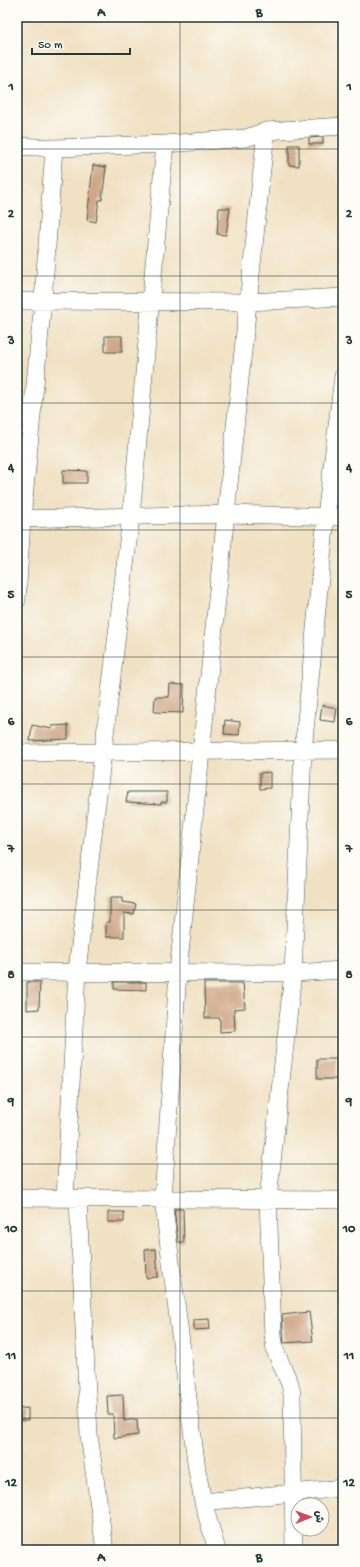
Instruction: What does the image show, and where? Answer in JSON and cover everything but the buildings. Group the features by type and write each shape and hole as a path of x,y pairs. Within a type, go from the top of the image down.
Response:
{"street":[{"path":"17,146 54,148 166,144 246,138 266,131 343,126"},
{"path":"217,1550 203,1502 197,1470 163,1199 178,972 266,131"},
{"path":"105,1550 90,1435 71,1199 77,971 131,516 166,144"},
{"path":"17,600 19,519 43,301 54,148"},
{"path":"17,301 249,302 343,298"},
{"path":"294,1550 295,1493 292,1394 290,1384 275,1350 273,1335 268,1199 293,973 303,751 335,517 343,376"},
{"path":"19,519 227,514 335,517"},
{"path":"17,753 343,750"},
{"path":"17,972 77,971 293,973 343,970"},
{"path":"17,1198 343,1200"},
{"path":"203,1502 343,1488"}]}
